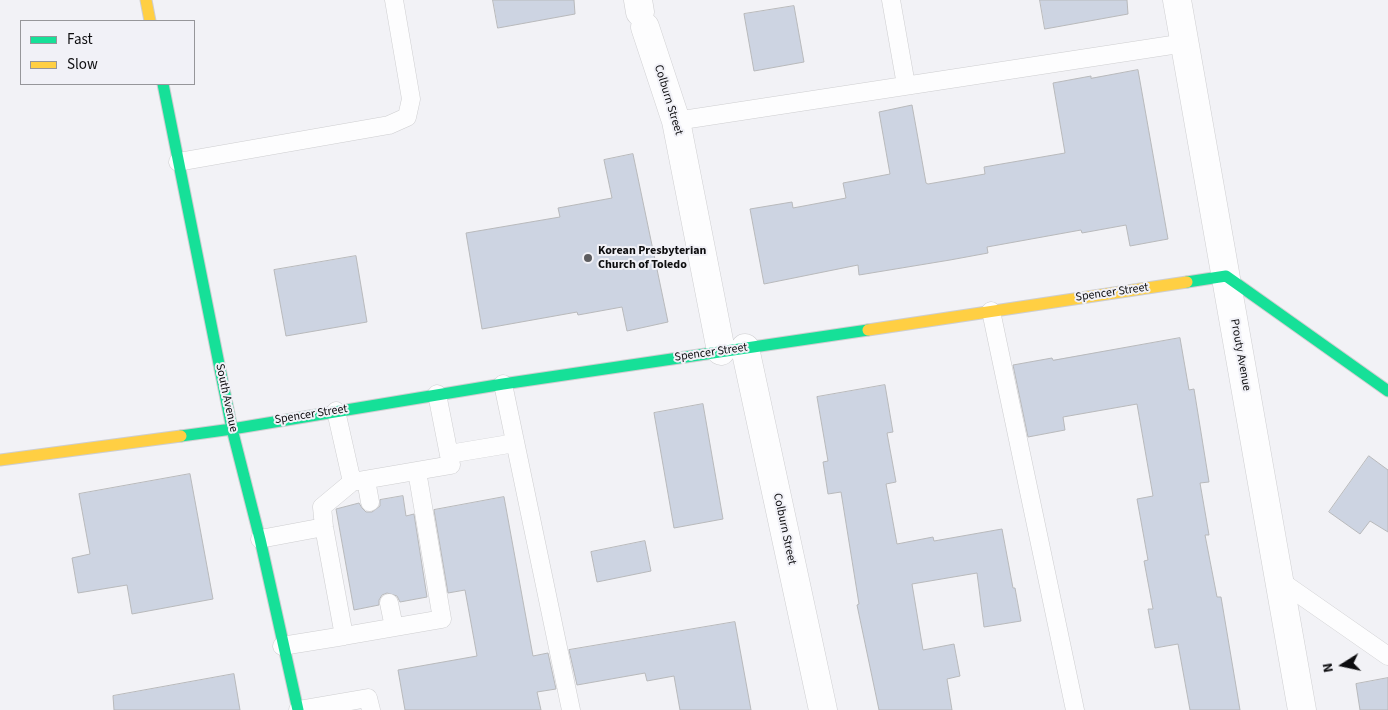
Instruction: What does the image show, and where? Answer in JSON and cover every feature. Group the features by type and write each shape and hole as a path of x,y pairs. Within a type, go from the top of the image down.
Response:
{"street":[{"path":"146,0 150,20"},
{"name":"Prouty Avenue","path":"1177,0 1302,710"},
{"name":"Colburn Street","path":"641,13 676,121 823,710"},
{"name":"South Avenue","path":"163,85 232,428 260,539 282,646 298,710"},
{"path":"1226,276 1388,391"},
{"name":"Spencer Street","path":"0,460 232,428 437,394 1226,276"}],"lane":[{"path":"178,162 389,125 407,117 410,99 394,0"},
{"path":"892,0 906,85"},
{"path":"676,121 1185,43"},
{"path":"991,311 1075,710"},
{"path":"503,384 571,710"},
{"path":"344,636 322,507 359,481 450,465 437,394"},
{"path":"336,411 359,481 370,502"},
{"path":"448,454 515,443"},
{"path":"282,646 442,619 417,471"},
{"path":"260,539 324,527"},
{"path":"1279,580 1388,656"},
{"path":"390,603 394,627"},
{"path":"298,710 368,698 371,710"}],"building":[{"path":"493,0 574,0 575,14 498,28"},
{"path":"1040,0 1127,0 1128,14 1045,29"},
{"path":"794,6 804,62 754,71 744,14"},
{"path":"1138,70 1168,239 1130,246 1126,225 1082,233 1081,230 987,247 988,253 950,260 859,275 858,265 764,284 750,209 792,202 793,208 846,198 843,183 890,174 879,112 912,105 926,183 928,184 985,174 984,167 1065,153 1053,83"},
{"path":"633,154 668,322 627,331 622,307 578,315 577,312 482,329 466,233 560,217 558,208 612,198 604,160"},
{"path":"356,256 367,322 286,336 274,270"},
{"path":"1180,338 1189,390 1194,389 1209,482 1200,483 1209,535 1205,535 1217,597 1221,597 1240,710 1190,710 1178,644 1155,648 1148,609 1153,609 1144,561 1148,560 1137,499 1153,496 1137,404 1063,417 1065,430 1028,437 1013,365"},
{"path":"885,385 893,432 887,433 896,482 886,484 897,544 933,537 934,541 1002,529 1013,588 1015,588 1021,621 984,627 977,573 912,584 923,650 954,644 960,676 947,679 952,710 879,710 857,605 859,604 841,492 828,494 823,462 828,461 817,397"},
{"path":"703,404 723,519 674,528 654,413"},
{"path":"1369,456 1388,470 1388,532 1370,521 1360,534 1329,512"},
{"path":"190,474 213,599 132,614 127,585 78,593 72,558 90,554 79,494"},
{"path":"403,496 406,516 414,514 427,597 400,602 397,596 387,593 382,595 379,605 354,610 336,509 359,503 366,512 372,512 380,506 380,500"},
{"path":"504,497 533,656 548,653 556,689 537,692 541,710 405,710 398,670 477,656 465,590 448,593 434,510"},
{"path":"645,541 651,571 597,582 591,552"},
{"path":"735,622 751,710 680,710 674,676 647,681 645,673 577,685 569,650"},
{"path":"234,674 240,710 114,710 113,696"},
{"path":"1388,678 1388,710 1360,710 1356,684"}],"traffic: fast":[{"path":"163,85 232,429 260,539 298,710"},
{"path":"1187,282 1226,276 1388,391"},
{"path":"181,436 503,384 868,330"}],"traffic: slow":[{"path":"146,0 150,20"},
{"path":"868,330 1187,282"},
{"path":"0,460 181,436"}],"place":[{"name":"Korean Presbyterian Church of Toledo","path":"588,258"}]}
